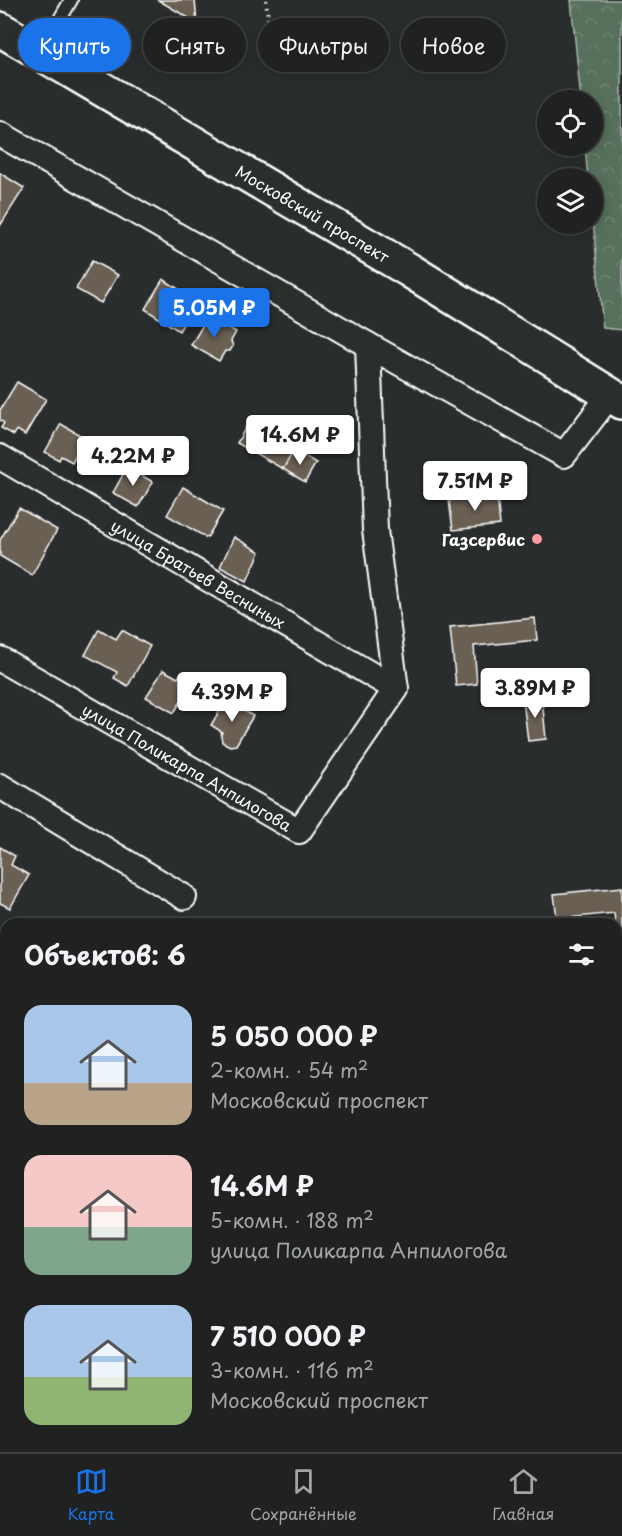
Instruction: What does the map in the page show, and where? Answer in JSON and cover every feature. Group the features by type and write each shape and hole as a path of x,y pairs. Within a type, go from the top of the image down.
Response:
{"main road":[{"name":"Московский проспект","path":"0,29 18,40"},
{"name":"Московский проспект","path":"72,72 399,264 616,398"}],"street":[{"path":"0,134 564,455 616,398"},
{"path":"368,345 375,530 396,689"},
{"name":"улица Братьев Весниных","path":"0,457 396,689"},
{"name":"улица Поликарпа Анпилогова","path":"0,659 299,831 396,689"},
{"path":"0,786 184,897"}],"lane":[{"path":"60,18 71,0"}],"path":[{"path":"266,0 268,18"}],"green space":[{"path":"571,0 622,0 622,330 603,328 594,234 603,234 603,168 587,168 586,156 603,156 603,90 580,90"}],"building":[{"path":"158,0 195,0 197,18 189,18"},
{"path":"0,173 24,188 0,226"},
{"path":"92,261 118,275 101,303 76,289"},
{"path":"163,279 197,301 179,331 145,309"},
{"path":"208,316 236,332 231,341 233,346 230,351 225,351 219,361 191,345"},
{"path":"17,382 46,399 25,435 17,430 14,435 1,428 4,423 0,420 0,410"},
{"path":"270,417 302,436 283,469 237,443 247,425 261,433"},
{"path":"61,424 85,438 72,462 61,456 59,460 45,452"},
{"path":"294,450 316,463 305,482 283,469"},
{"path":"127,467 153,482 138,507 113,493"},
{"path":"183,487 223,511 207,538 167,515"},
{"path":"497,495 500,525 453,530 449,500"},
{"path":"19,508 57,530 32,575 0,556 0,540"},
{"path":"234,537 260,552 247,581 220,567"},
{"path":"535,618 537,640 474,646 477,684 456,686 450,627"},
{"path":"99,629 116,639 122,630 150,646 128,686 114,678 117,672 85,655"},
{"path":"163,670 178,678 181,673 193,681 174,713 146,697"},
{"path":"542,698 546,739 528,741 523,700"},
{"path":"226,700 253,716 236,745 230,746 222,742 222,732 211,725"},
{"path":"0,847 15,856 11,865 29,875 10,908 0,903"},
{"path":"622,887 622,918 615,918 614,913 557,918 554,894"}],"place":[{"name":"Газсервис","path":"537,539"}]}
